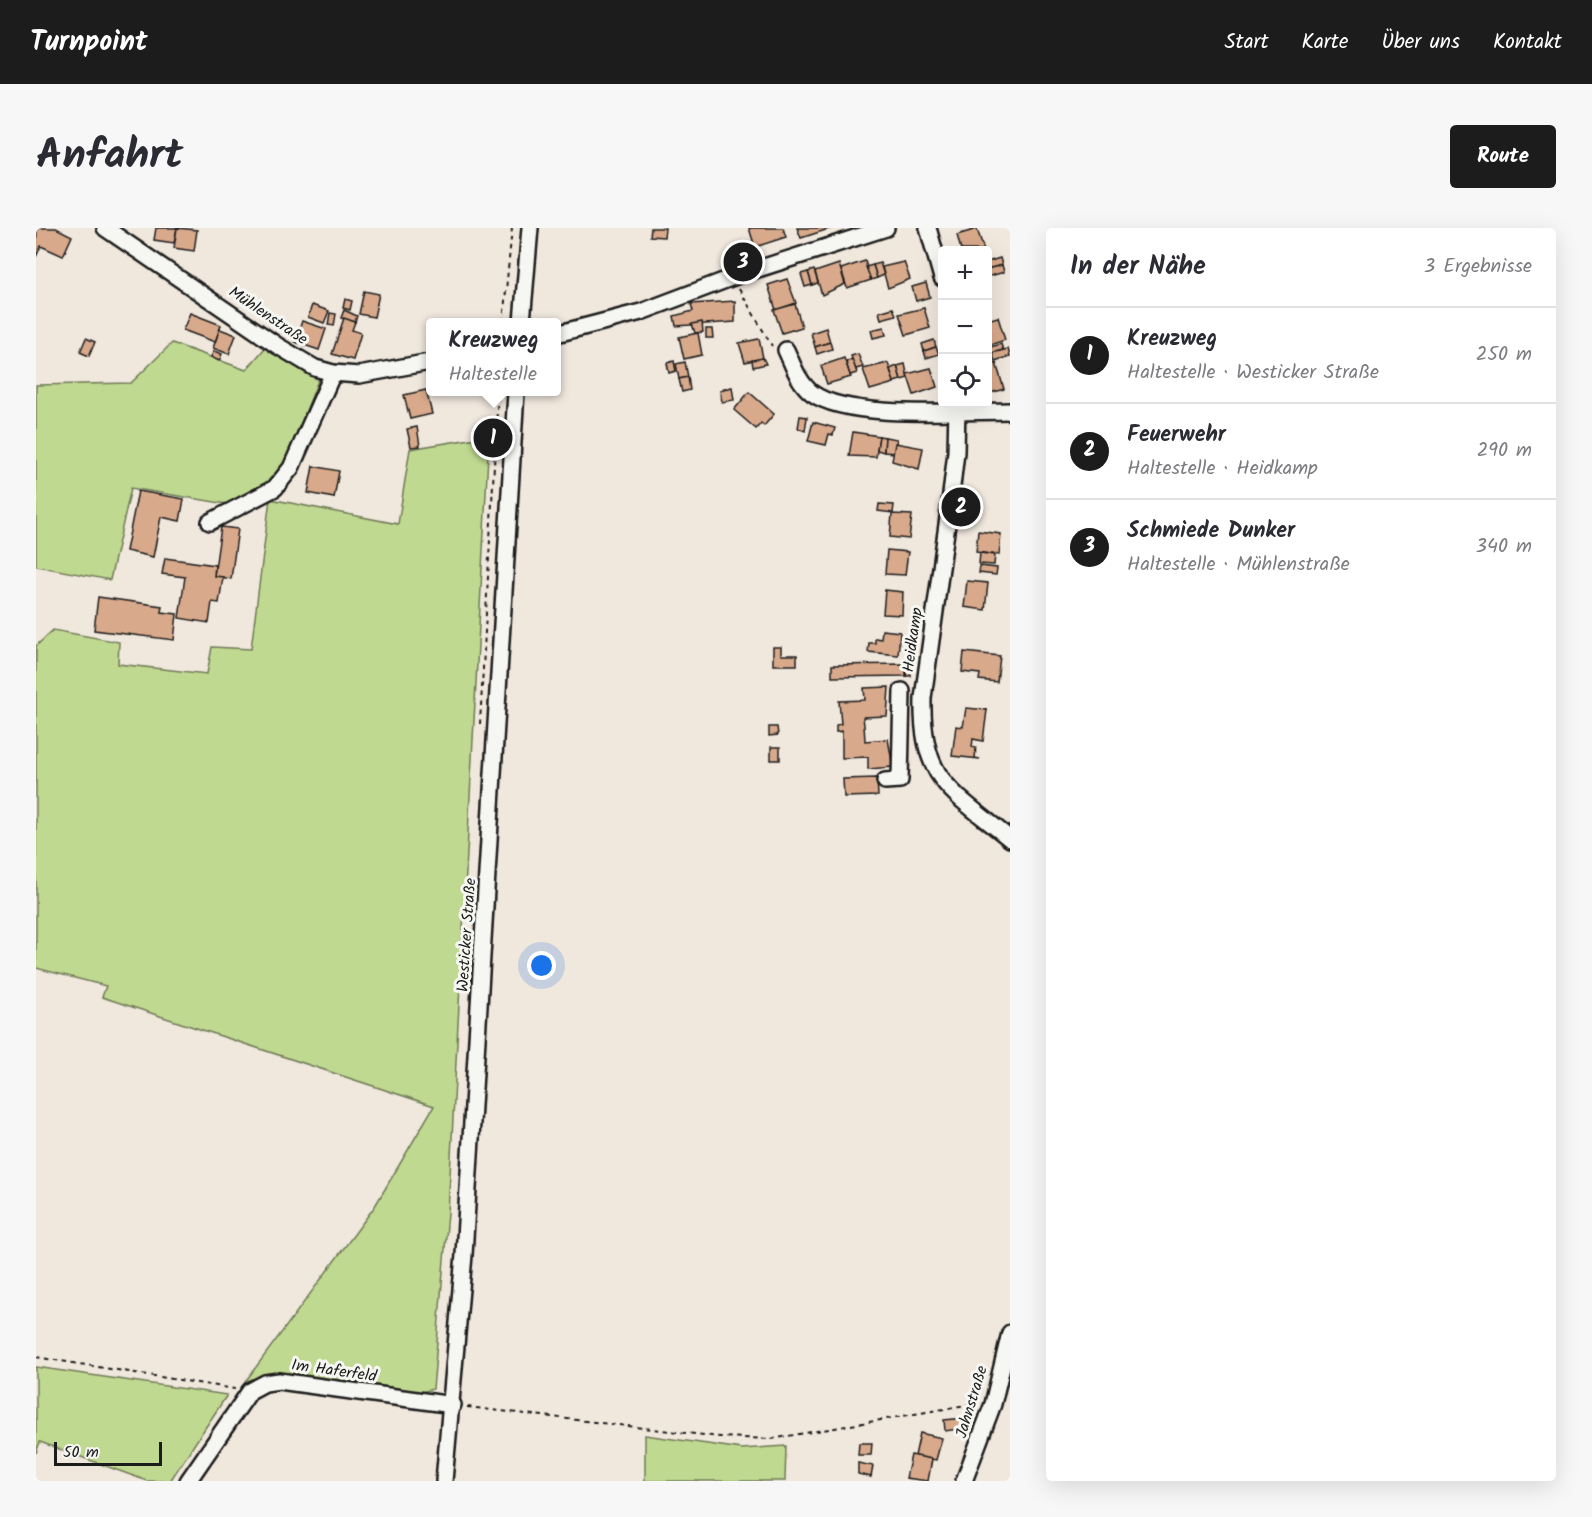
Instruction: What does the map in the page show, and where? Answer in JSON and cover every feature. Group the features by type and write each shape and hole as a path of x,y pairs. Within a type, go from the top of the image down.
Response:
{"street":[{"name":"Mühlenstraße","path":"105,228 278,346 315,368 333,373 383,372 426,363"},
{"path":"522,318 531,228"},
{"path":"561,333 641,312 733,277 886,228"},
{"path":"928,228 938,264"},
{"path":"786,350 798,376 810,392 828,403 852,408 938,407"},
{"path":"210,522 275,488 291,468 333,373"},
{"name":"Westicker Straße","path":"444,1481 453,1405 485,930 516,396"},
{"name":"Heidkamp","path":"957,408 955,462 923,698 922,728 926,751 937,774 1010,839"},
{"path":"970,408 1010,411"},
{"path":"885,781 900,780 902,691"},
{"path":"900,728 922,728"},
{"name":"Jahnstraße","path":"964,1481 993,1404 1010,1332"},
{"name":"Im Haferfeld","path":"250,1391 265,1383 279,1381 453,1405"},
{"path":"188,1481 250,1391"}],"path":[{"path":"502,318 512,228"},
{"path":"733,277 770,346 786,350"},
{"path":"36,1358 250,1391"},
{"path":"453,1405 720,1437 771,1439 964,1404 993,1404"}],"green space":[{"path":"172,343 246,370 265,348 319,378 284,466 252,495 227,504 131,488 110,580 36,566 36,385 131,383"},
{"path":"489,436 448,1213 433,1389 421,1392 265,1374 245,1382 375,1206 434,1106 102,997 106,986 36,968 36,646 53,630 119,642 118,664 207,674 212,647 251,649 270,499 398,524 410,449"},
{"path":"36,1367 227,1395 170,1481 147,1481 40,1442 36,1453"},
{"path":"645,1435 742,1449 786,1446 785,1481 645,1481"}],"building":[{"path":"37,228 56,228 72,236 63,256 41,246 36,257"},
{"path":"156,228 177,228 174,243 154,240"},
{"path":"177,228 197,230 194,251 174,248"},
{"path":"651,228 665,228 664,237 650,236"},
{"path":"749,228 783,228 786,237 755,247"},
{"path":"797,228 832,228 801,238"},
{"path":"977,229 983,246 960,246 957,235"},
{"path":"1000,258 1002,265 992,268 992,260"},
{"path":"865,261 871,280 847,288 841,269"},
{"path":"904,262 910,279 888,288 882,267"},
{"path":"880,263 884,275 877,278 873,265"},
{"path":"839,264 845,284 822,295 815,272"},
{"path":"873,265 877,278 871,280 866,267"},
{"path":"1002,265 1004,272 992,276 992,268"},
{"path":"814,270 818,283 812,285 808,272"},
{"path":"808,272 812,285 805,287 801,274"},
{"path":"787,279 796,303 776,310 768,285"},
{"path":"926,283 930,297 916,301 912,287"},
{"path":"364,291 379,294 374,317 359,314"},
{"path":"345,299 352,301 350,310 343,308"},
{"path":"735,301 735,322 676,326 674,316 693,311 691,304"},
{"path":"795,304 802,327 782,333 774,310"},
{"path":"312,305 329,311 324,323 308,317"},
{"path":"893,308 896,315 881,319 879,312"},
{"path":"924,308 930,328 906,335 899,314"},
{"path":"344,310 357,316 355,322 341,318"},
{"path":"190,313 221,325 215,342 183,330"},
{"path":"330,313 336,314 334,326 328,325"},
{"path":"998,317 1005,340 992,344 992,319"},
{"path":"344,318 355,322 352,330 361,333 353,360 332,354"},
{"path":"302,321 326,329 319,350 295,342"},
{"path":"702,322 703,332 695,333 692,324"},
{"path":"884,327 886,335 873,338 871,330"},
{"path":"826,328 830,342 815,347 811,333"},
{"path":"220,329 236,335 229,354 213,348"},
{"path":"706,329 712,329 713,338 706,338"},
{"path":"698,333 702,355 684,359 679,337"},
{"path":"86,338 95,342 89,356 80,352"},
{"path":"759,339 763,358 745,362 739,343"},
{"path":"934,340 936,347 924,351 922,344"},
{"path":"830,342 832,349 817,354 815,347"},
{"path":"1001,344 1003,350 992,353 992,346"},
{"path":"936,347 938,354 926,358 924,351"},
{"path":"1008,349 1010,356 995,361 992,353"},
{"path":"214,351 222,354 219,361 211,357"},
{"path":"858,354 863,367 856,369 857,373 851,356"},
{"path":"763,358 766,364 753,367 752,360"},
{"path":"844,358 851,377 827,384 821,366"},
{"path":"852,359 857,373 850,375 846,362"},
{"path":"674,361 676,371 669,373 667,363"},
{"path":"685,362 688,377 679,379 676,364"},
{"path":"888,363 894,383 870,390 863,369"},
{"path":"996,363 1004,389 992,393 992,364"},
{"path":"905,364 908,378 901,380 897,366"},
{"path":"897,366 901,380 894,382 890,369"},
{"path":"931,368 937,387 914,395 907,374"},
{"path":"688,377 690,390 682,392 679,379"},
{"path":"732,387 734,400 722,402 720,390"},
{"path":"426,390 432,414 410,419 404,395"},
{"path":"749,392 774,414 764,426 761,423 756,429 734,410"},
{"path":"800,416 807,417 805,431 798,428"},
{"path":"813,422 835,428 833,435 829,434 826,445 808,441"},
{"path":"417,427 420,446 411,447 407,429"},
{"path":"853,432 879,436 876,457 849,456"},
{"path":"879,436 885,437 884,452 877,450"},
{"path":"885,437 897,439 894,453 884,452"},
{"path":"895,443 923,448 919,469 892,461"},
{"path":"313,466 339,471 334,498 308,493"},
{"path":"138,491 184,499 180,521 161,517 153,557 126,551"},
{"path":"879,504 894,505 893,513 878,511"},
{"path":"892,514 912,515 909,539 890,537"},
{"path":"221,527 238,529 231,579 214,576"},
{"path":"978,531 1001,534 999,555 976,552"},
{"path":"887,550 908,552 905,575 885,574"},
{"path":"980,553 995,555 994,565 979,564"},
{"path":"165,558 215,565 214,576 223,577 219,603 212,602 209,623 179,618 185,577 162,574"},
{"path":"980,566 997,568 996,575 979,573"},
{"path":"967,581 988,583 985,610 964,607"},
{"path":"885,590 903,592 902,615 883,614"},
{"path":"98,597 162,606 161,612 177,614 174,640 94,630"},
{"path":"882,630 900,632 898,655 868,652 869,643 875,643 875,638 881,639"},
{"path":"773,647 781,647 781,655 797,655 797,665 773,665"},
{"path":"964,652 1000,656 997,682 979,680 980,674 962,672"},
{"path":"906,664 911,664 911,676 906,676"},
{"path":"906,664 906,676 832,677 832,665"},
{"path":"889,687 887,716 863,717 865,741 888,739 893,767 868,769 868,757 842,758 842,731 836,732 836,725 841,724 839,701 865,700 864,688"},
{"path":"966,708 987,710 983,741 973,739 972,747 976,748 975,758 980,759 952,756 956,726 963,727"},
{"path":"769,727 777,727 778,735 769,736"},
{"path":"771,747 780,747 780,760 771,760"},
{"path":"877,778 878,796 844,797 843,779"},
{"path":"965,1418 967,1421 965,1428 945,1431 944,1420"},
{"path":"920,1433 942,1438 936,1460 915,1456"},
{"path":"859,1443 872,1443 871,1455 858,1455"},
{"path":"911,1455 932,1459 928,1481 906,1478"},
{"path":"858,1463 873,1466 871,1477 858,1474"}],"place":[{"name":"Schmiede Dunker","path":"743,262"},
{"name":"Kreuzweg","path":"493,438"},
{"name":"Feuerwehr","path":"961,507"}]}
